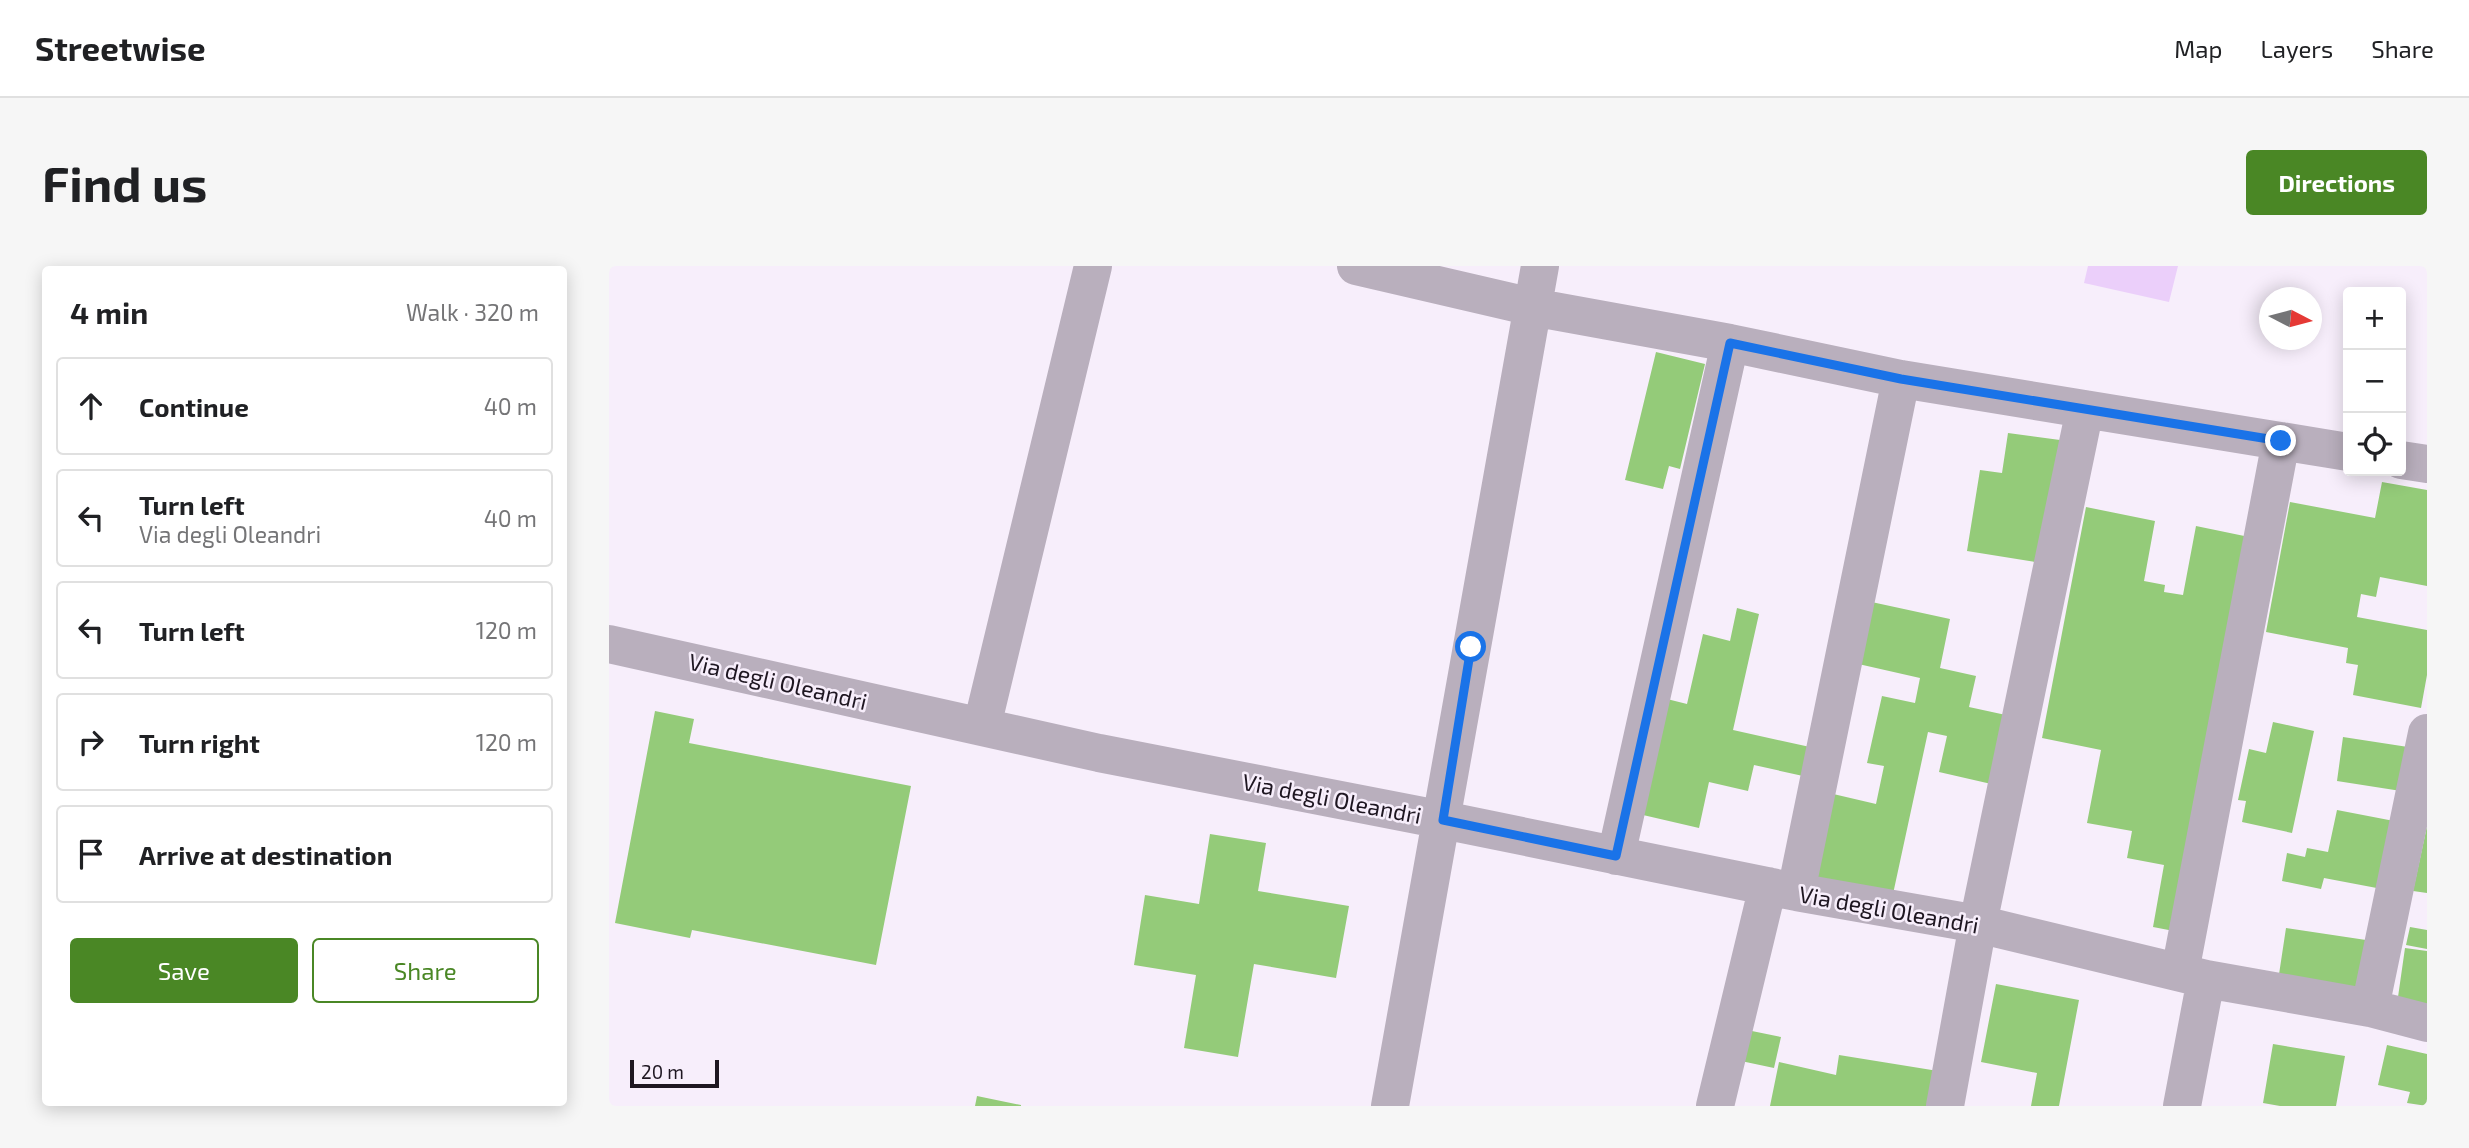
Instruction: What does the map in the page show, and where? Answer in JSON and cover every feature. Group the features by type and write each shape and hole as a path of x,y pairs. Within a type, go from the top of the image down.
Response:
{"street":[{"path":"982,726 1093,266"},
{"path":"1356,266 1532,307 1730,343 1901,379 2343,451"},
{"path":"1390,1106 1540,266"},
{"path":"1616,856 1730,343"},
{"path":"1715,1106 1782,889 1901,379"},
{"path":"1945,1106 1978,924 2085,409"},
{"path":"2182,1106 2193,976 2281,441"},
{"path":"2406,461 2427,464"},
{"name":"Via degli Oleandri","path":"609,643 1099,753 1782,889 1978,924 2193,976 2370,1008 2427,1023"},
{"path":"2370,1008 2427,733"}],"shaded area":[{"path":"2088,266 2178,266 2169,302 2084,283"}],"building":[{"path":"1656,352 1705,364 1680,469 1669,466 1663,489 1625,480"},
{"path":"2008,433 2060,440 2041,563 1967,551 1980,470 2002,473"},
{"path":"2382,482 2427,490 2427,586 2380,577 2376,597 2361,594 2357,617 2427,630 2427,675 2421,708 2353,695 2358,665 2346,663 2348,648 2266,632 2290,502 2375,518"},
{"path":"2086,507 2155,521 2144,581 2165,585 2164,592 2183,595 2196,526 2254,538 2179,932 2153,927 2164,865 2127,858 2132,831 2087,823 2101,750 2042,738"},
{"path":"1867,601 1950,619 1940,668 1976,676 1969,707 2015,717 2000,786 1939,772 1947,736 1928,732 1893,894 1811,876 1829,793 1876,804 1884,766 1867,763 1882,696 1915,703 1920,678 1854,663"},
{"path":"1737,608 1759,614 1733,730 1810,747 1803,776 1754,765 1748,791 1709,782 1699,828 1643,815 1663,698 1687,704 1703,634 1730,641"},
{"path":"655,711 694,719 689,743 911,786 876,965 692,930 690,938 615,923"},
{"path":"2273,722 2314,731 2292,833 2242,822 2246,801 2238,800 2249,749 2266,753"},
{"path":"2343,737 2408,747 2401,791 2337,781"},
{"path":"2337,810 2394,821 2382,889 2324,878 2321,889 2282,881 2287,853 2305,857 2307,848 2328,852"},
{"path":"2427,826 2427,893 2413,891"},
{"path":"1210,834 1266,843 1258,891 1349,906 1336,978 1254,964 1238,1057 1184,1048 1196,975 1134,965 1145,895 1199,904"},
{"path":"2410,927 2427,930 2427,949 2406,945"},
{"path":"2286,928 2366,940 2358,993 2278,981"},
{"path":"2405,948 2427,951 2427,1009 2397,1004"},
{"path":"1996,984 2079,1000 2059,1106 2031,1106 2037,1073 1981,1062"},
{"path":"1747,1030 1781,1037 1774,1068 1741,1061"},
{"path":"2273,1044 2345,1056 2336,1106 2280,1106 2263,1103"},
{"path":"2387,1045 2427,1054 2427,1106 2407,1103 2410,1092 2378,1085"},
{"path":"1839,1055 1938,1071 1932,1106 1770,1106 1779,1062 1836,1075"},
{"path":"977,1096 1021,1105 1021,1106 975,1106"}],"route":[{"path":"1471,647 1443,820 1616,856 1730,343 1901,379 2281,441"}]}
